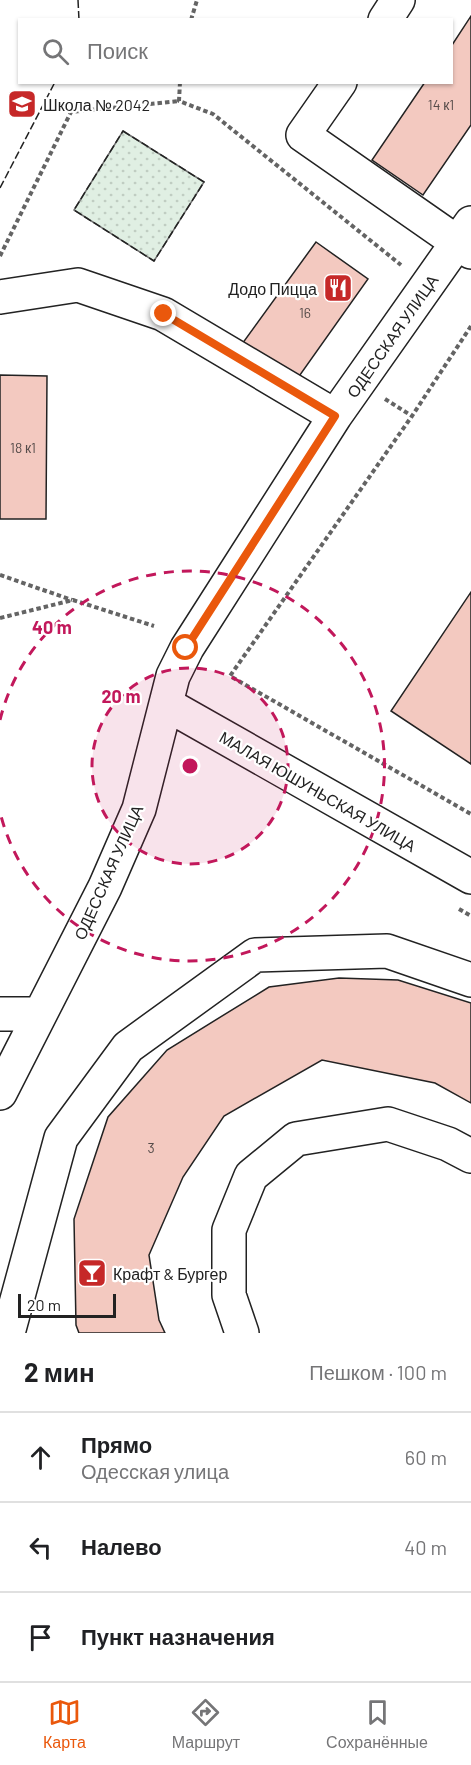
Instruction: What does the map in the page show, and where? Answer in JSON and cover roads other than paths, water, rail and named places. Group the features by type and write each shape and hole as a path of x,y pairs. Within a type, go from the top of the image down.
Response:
{"street":[{"path":"386,18 399,0"},
{"path":"339,84 303,135 466,239"},
{"name":"ОДЕССКАЯ УЛИЦА","path":"0,1093 105,887 139,809 173,676 186,648 335,416 429,284 466,239"},
{"path":"0,297 78,285 164,314 335,416"},
{"name":"МАЛАЯ ЮШУНЬСКАЯ УЛИЦА","path":"166,704 471,877"},
{"path":"8,1333 61,1138 128,1047 255,955 387,951 471,980"},
{"path":"0,1014 39,1014"},
{"path":"242,1333 229,1295 229,1230 251,1176 296,1139 388,1124 448,1144 471,1156"}],"place":[{"name":"Школа № 2042","path":"22,104"},
{"name":"Додо Пицца","path":"338,288"},
{"name":"Крафт & Бургер","path":"92,1273"}]}
